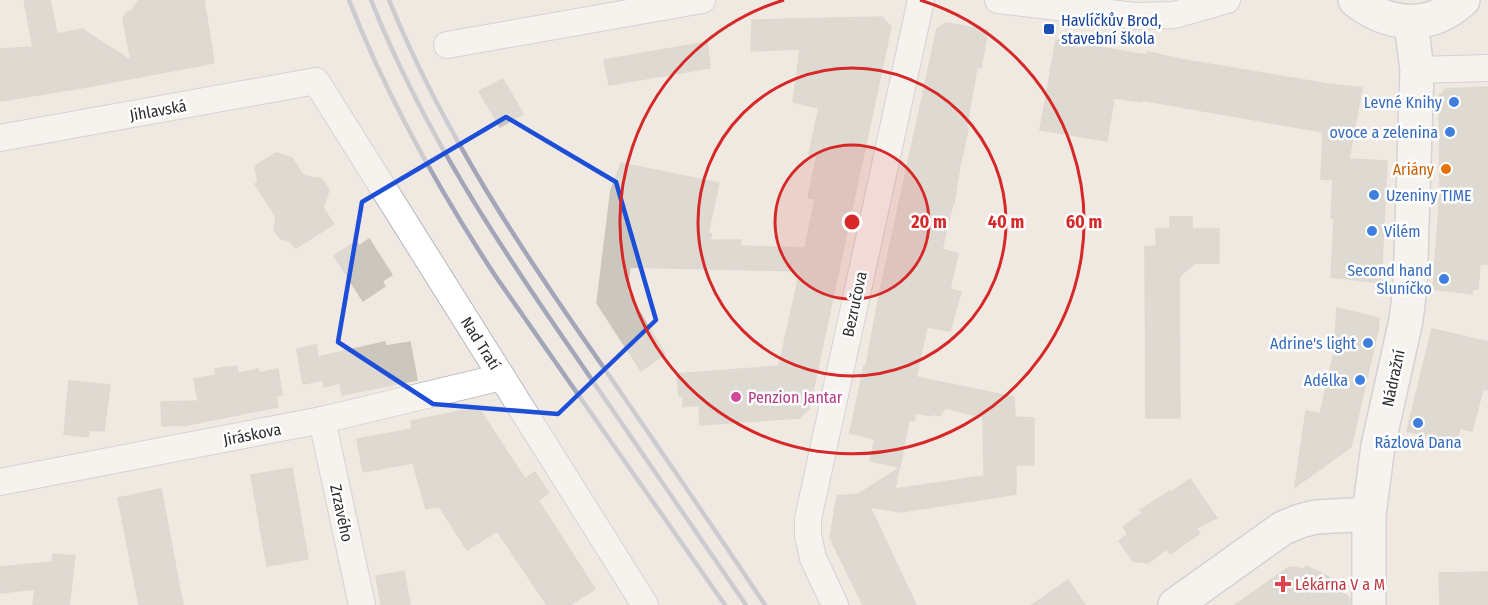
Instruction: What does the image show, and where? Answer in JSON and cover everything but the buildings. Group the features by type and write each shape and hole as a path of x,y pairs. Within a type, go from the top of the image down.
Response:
{"street":[{"path":"447,45 702,0"},
{"name":"Bezručova","path":"835,605 813,558 807,519 921,0"},
{"path":"998,0 1135,16 1174,15 1227,0"},
{"path":"1355,0 1380,16 1411,22 1442,15 1463,0"},
{"name":"Nádražní","path":"1369,605 1370,514 1378,446 1406,320 1410,287 1417,70 1411,22"},
{"path":"1417,70 1488,68"},
{"name":"Jihlavská","path":"0,138 316,81"},
{"name":"Nad Tratí","path":"316,81 645,605"},
{"name":"Jiráskova","path":"0,482 322,420 502,377"},
{"name":"Zrzavého","path":"322,420 362,605"},
{"path":"1175,605 1283,528 1316,517 1370,514"}],"highlighted area":[{"path":"506,117 616,182 656,320 558,414 433,404 338,342 362,202"}],"railway":[{"path":"349,0 380,72 415,143 475,244 725,605"},
{"path":"371,0 391,48 463,185 548,315 746,605"},
{"path":"389,0 434,97 486,190 543,280 765,605"}],"place":[{"name":"Havlíčkův Brod, stavební škola","path":"1049,29"},
{"name":"Levné Knihy","path":"1454,102"},
{"name":"ovoce a zelenina","path":"1450,132"},
{"name":"Ariány","path":"1446,169"},
{"name":"Uzeniny TIME","path":"1374,195"},
{"name":"Vilém","path":"1372,231"},
{"name":"Second hand Sluníčko","path":"1444,279"},
{"name":"Adrine's light","path":"1368,343"},
{"name":"Adélka","path":"1360,380"},
{"name":"Penzion Jantar","path":"736,397"},
{"name":"Rázlová Dana","path":"1418,423"},
{"name":"Lékárna V a M","path":"1283,584"}]}
